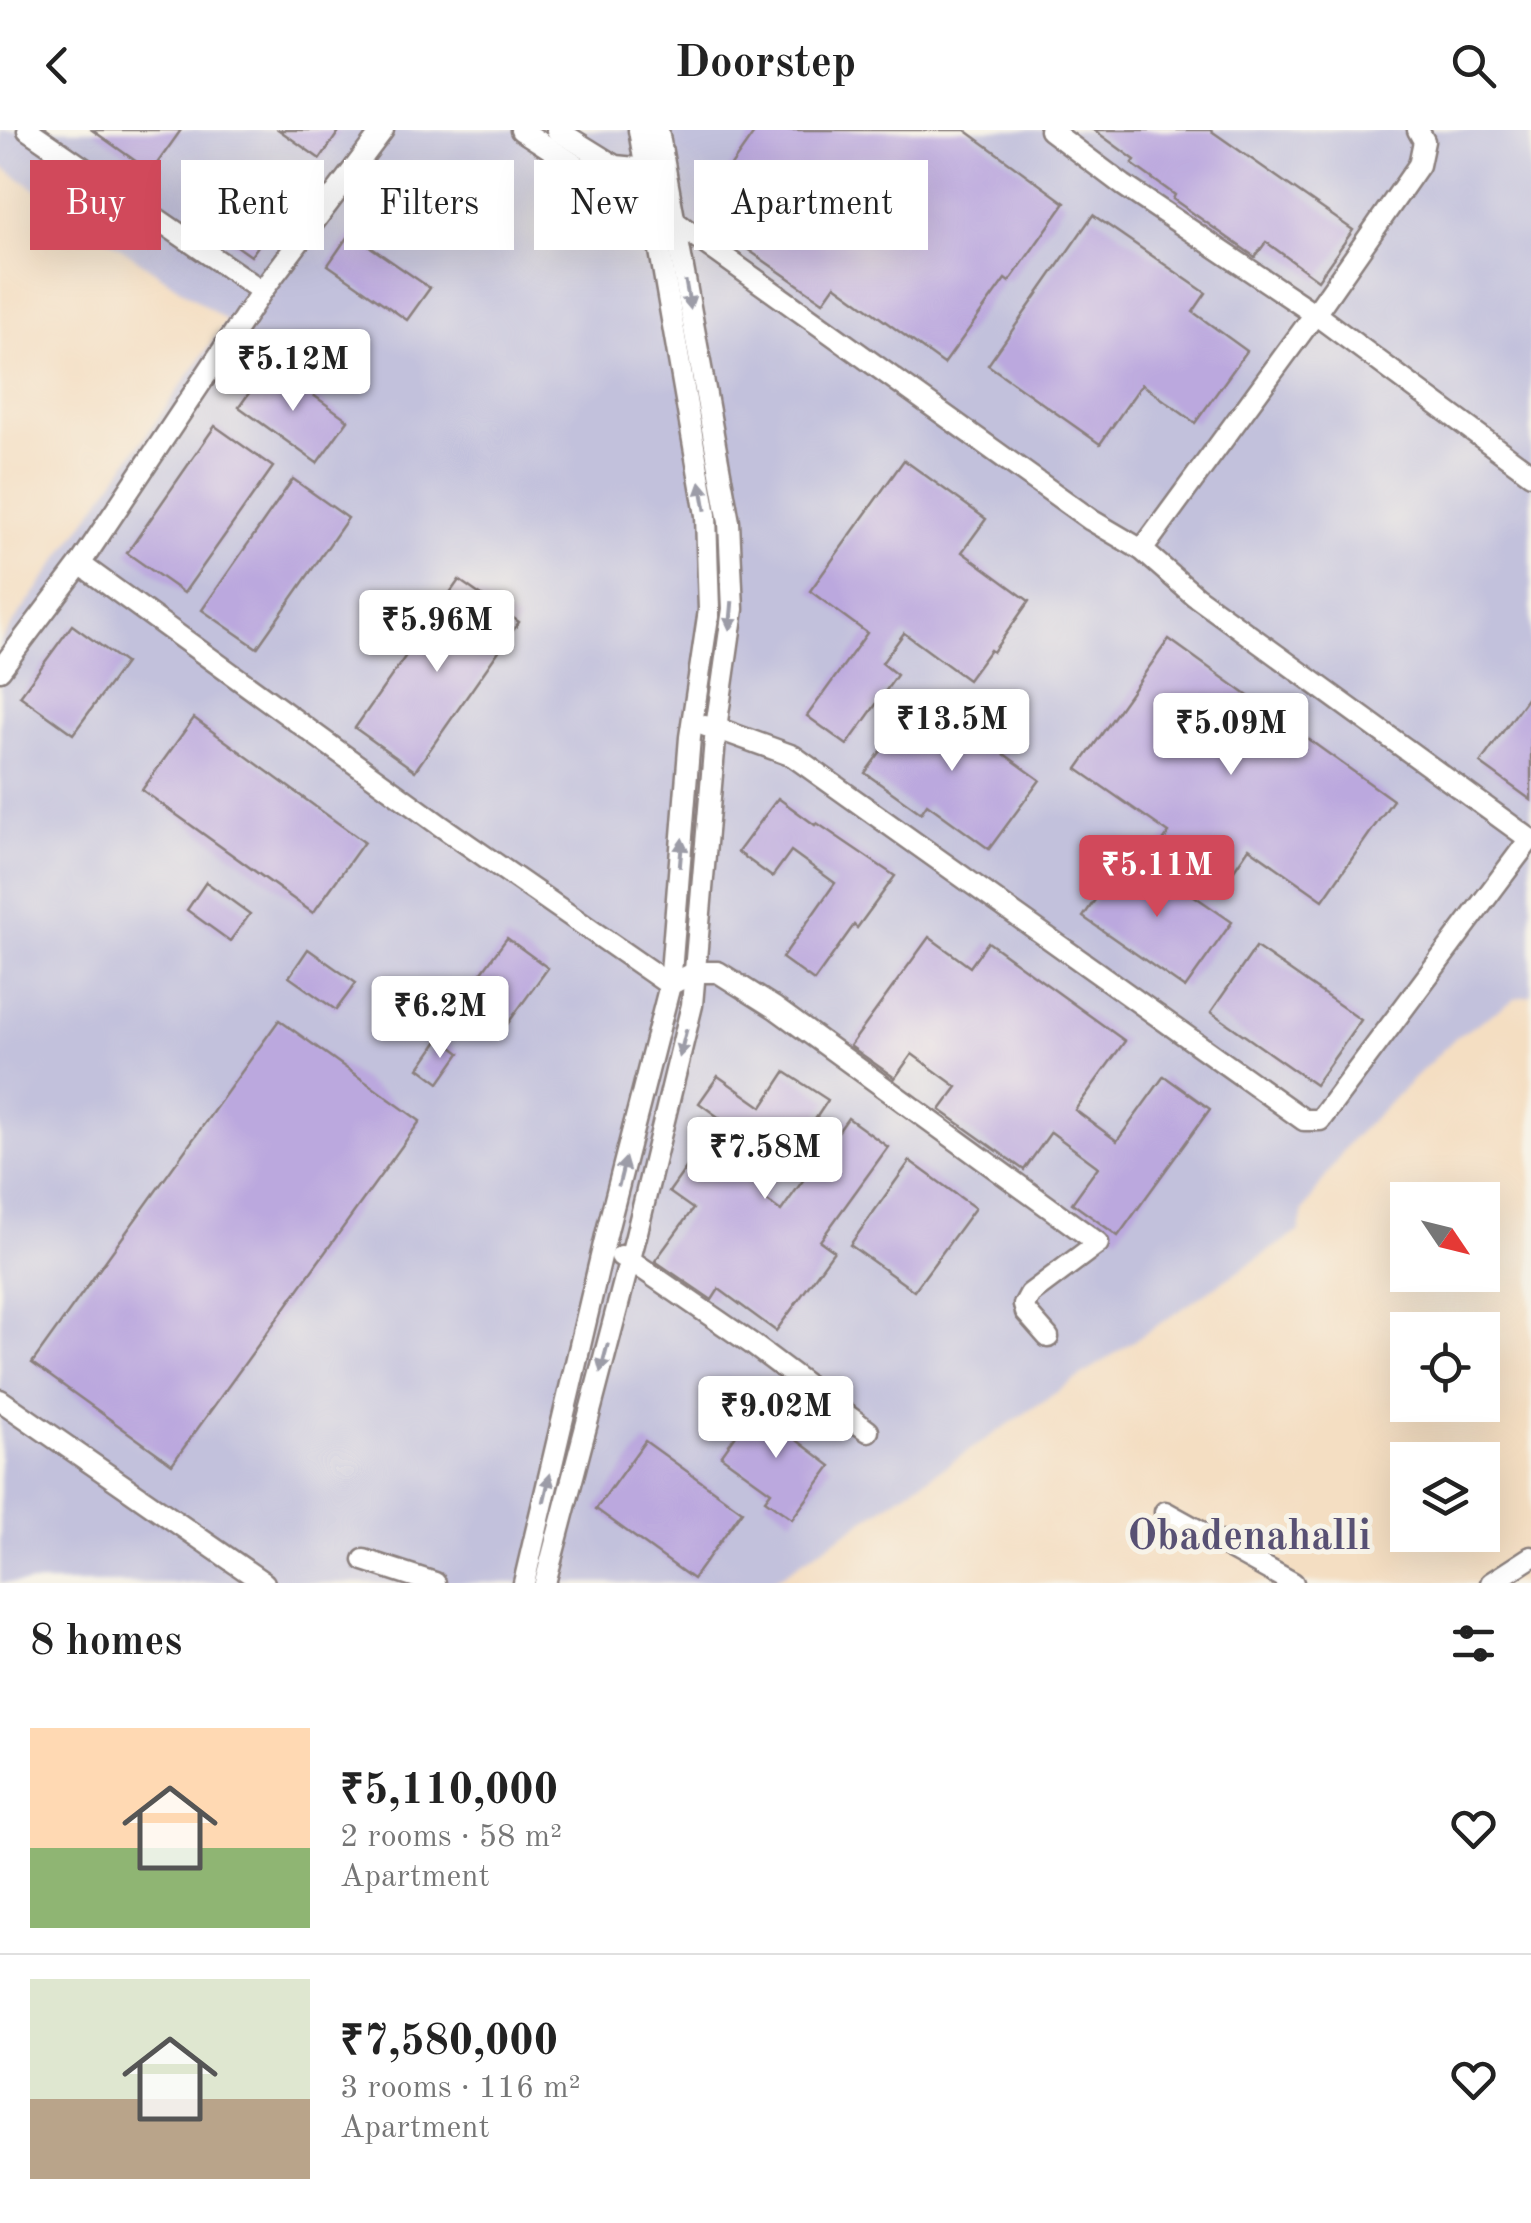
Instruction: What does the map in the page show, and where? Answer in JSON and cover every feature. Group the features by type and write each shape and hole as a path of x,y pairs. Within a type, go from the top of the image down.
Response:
{"street":[{"path":"28,130 262,291"},
{"path":"0,670 80,564 262,291 384,130"},
{"path":"521,130 570,160"},
{"path":"557,130 605,160"},
{"path":"639,130 652,160"},
{"path":"656,160 658,130"},
{"path":"1050,130 1315,314 1531,474"},
{"path":"1142,550 1419,165 1424,140 1418,130"},
{"path":"674,225 1090,520 1142,550 1194,596 1531,839 1320,1120 1304,1120 793,756 716,728 692,724"},
{"path":"524,1583 670,985 692,724 709,610 706,516 669,250"},
{"path":"545,1583 692,1004 716,728 733,609 729,522 672,250"},
{"path":"80,564 441,826 670,985"},
{"path":"670,985 695,972 718,972 776,1008 1098,1243 1030,1294 1024,1305 1048,1337"},
{"path":"603,1248 630,1260 752,1344 868,1431"},
{"path":"0,1400 264,1583"},
{"path":"1165,1512 1292,1583"},
{"path":"1491,1583 1531,1558"},
{"path":"364,1560 435,1583"}],"shaded area":[{"path":"0,130 1531,130 1531,995 1517,998 1456,1037 1349,1142 1303,1211 1299,1231 770,1583 0,1583 0,642 227,321 124,250 161,250 161,160 30,160 30,186 0,165"}],"building":[{"path":"92,130 181,130 160,160 134,160"},
{"path":"279,130 340,130 320,159"},
{"path":"756,130 965,130 1065,203 944,364 835,285 823,302 749,250 928,250 928,160 735,160"},
{"path":"1094,130 1210,130 1353,230 1318,280 1266,242 1255,257 1173,199 1175,195 1132,164 1135,160"},
{"path":"1093,215 1206,293 1193,312 1247,351 1195,423 1142,384 1100,444 988,365"},
{"path":"344,242 344,250 375,250 430,288 407,320 328,265"},
{"path":"270,364 348,420 317,463 239,407"},
{"path":"215,426 273,467 184,593 127,553"},
{"path":"904,460 986,519 962,552 1029,601 968,680 904,633 882,663 897,675 847,745 807,716 867,633 810,591"},
{"path":"293,479 348,518 257,648 202,610"},
{"path":"459,580 519,622 415,771 355,728"},
{"path":"72,625 125,663 73,734 20,696"},
{"path":"1169,639 1393,800 1323,900 1249,848 1223,886 1162,843 1169,833 1077,769"},
{"path":"1531,693 1531,800 1480,763"},
{"path":"920,697 1040,780 989,849 927,804 921,813 865,773"},
{"path":"194,718 364,842 313,913 142,790"},
{"path":"778,798 895,876 814,981 782,958 835,883 791,851 772,877 738,852"},
{"path":"1129,851 1232,922 1185,988 1083,917"},
{"path":"206,882 250,914 230,941 187,910"},
{"path":"929,937 970,967 988,942 1125,1041 1075,1110 1117,1141 1164,1076 1210,1109 1118,1236 1072,1203 1098,1167 1051,1132 1024,1170 940,1110 957,1087 912,1054 895,1078 850,1046"},
{"path":"507,938 548,968 498,1037 456,1007"},
{"path":"1256,947 1361,1020 1315,1085 1211,1012"},
{"path":"308,949 356,983 336,1010 289,977"},
{"path":"279,1020 420,1121 172,1464 32,1363"},
{"path":"440,1038 460,1053 439,1083 419,1068"},
{"path":"785,1072 828,1100 763,1198 781,1211 848,1118 888,1147 820,1241 834,1251 776,1331 719,1289 712,1300 655,1261 693,1209 669,1192 698,1151 722,1168 743,1135 699,1103 718,1076 762,1107"},
{"path":"910,1161 975,1208 914,1291 850,1245"},
{"path":"758,1404 798,1433 794,1438 831,1466 792,1519 765,1500 771,1492 721,1456"},
{"path":"645,1441 742,1511 693,1579 596,1509"}],"district":[{"name":"Obadenahalli","path":"1249,1534"}]}
